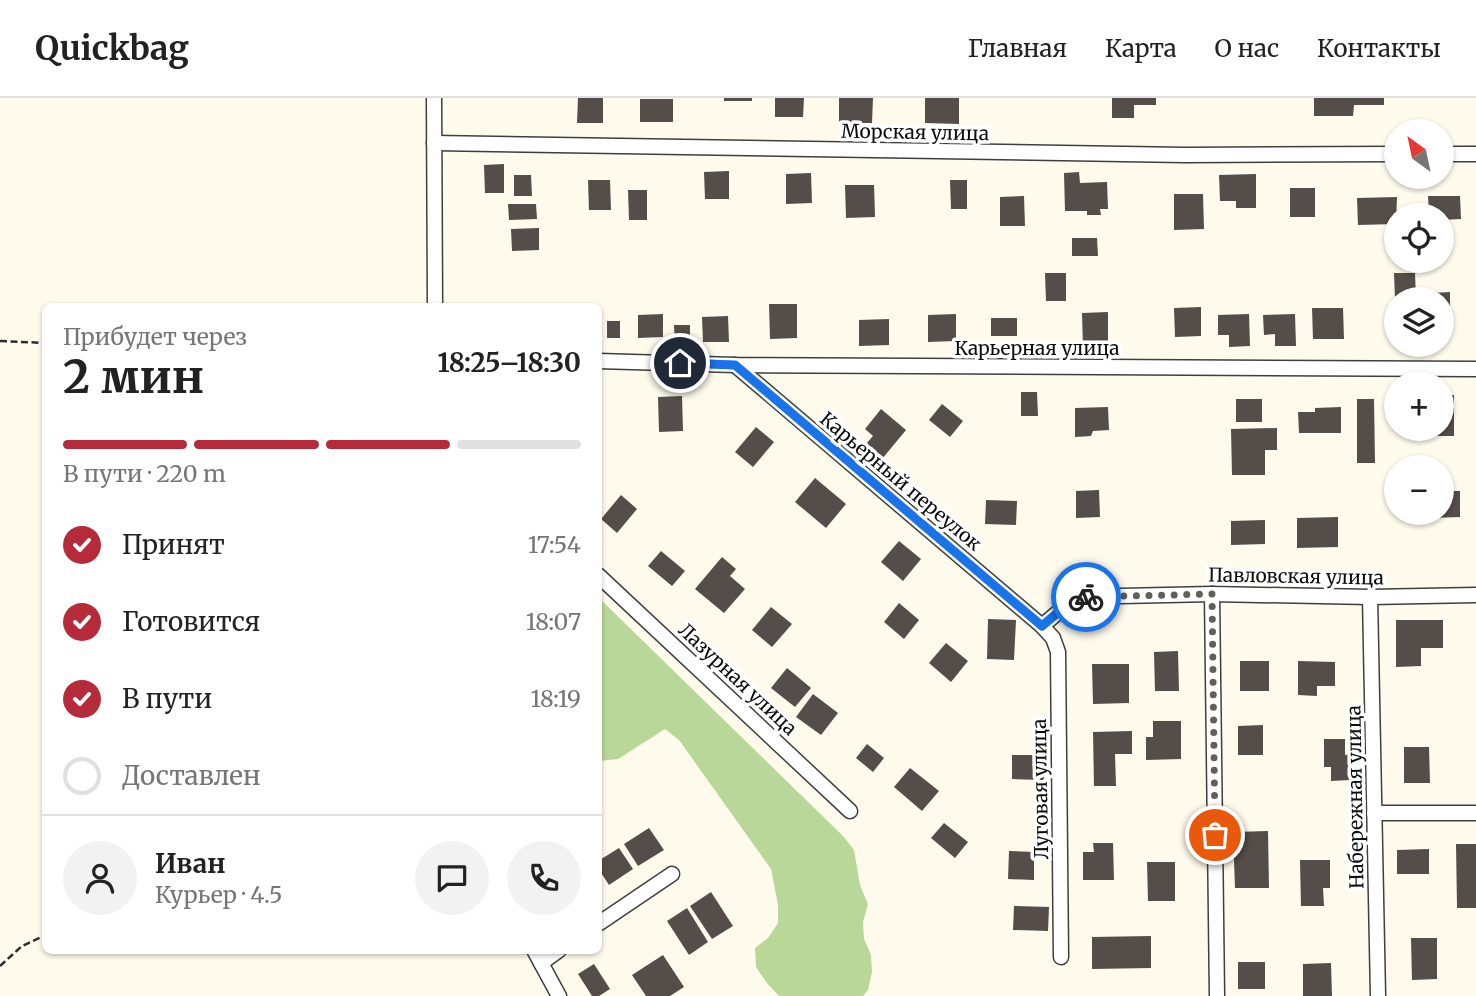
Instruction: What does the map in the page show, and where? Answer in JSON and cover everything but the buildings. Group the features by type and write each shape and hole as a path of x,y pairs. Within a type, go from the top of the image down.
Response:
{"street":[{"path":"434,98 435,303"},
{"name":"Морская улица","path":"434,143 1185,155 1384,154"},
{"path":"1454,154 1476,154"},
{"name":"Карьерная улица","path":"602,361 735,365 1476,369"},
{"name":"Карьерный переулок","path":"735,365 1042,626"},
{"name":"Лазурная улица","path":"602,579 850,811"},
{"path":"1212,594 1217,996"},
{"name":"Павловская улица","path":"1042,626 1076,597 1212,594 1370,597 1476,595"},
{"name":"Набережная улица","path":"1370,597 1378,996"},
{"name":"Луговая улица","path":"1042,626 1053,638 1058,652 1062,957"},
{"path":"1374,813 1476,813"},
{"path":"602,921 672,874"},
{"path":"537,957 559,996"}],"path":[{"path":"0,341 42,343"},
{"path":"0,966 22,946 42,937"}],"green space":[{"path":"602,601 844,837 854,850 860,885 868,904 863,922 864,939 871,955 872,972 868,990 863,996 779,996 756,967 755,948 768,938 778,923 778,905 771,869 679,740 665,729 618,759 602,761"}],"way so far":[{"path":"1086,597 1212,594 1215,835"}],"route":[{"path":"680,363 735,365 1042,626 1076,597 1086,597"}]}
